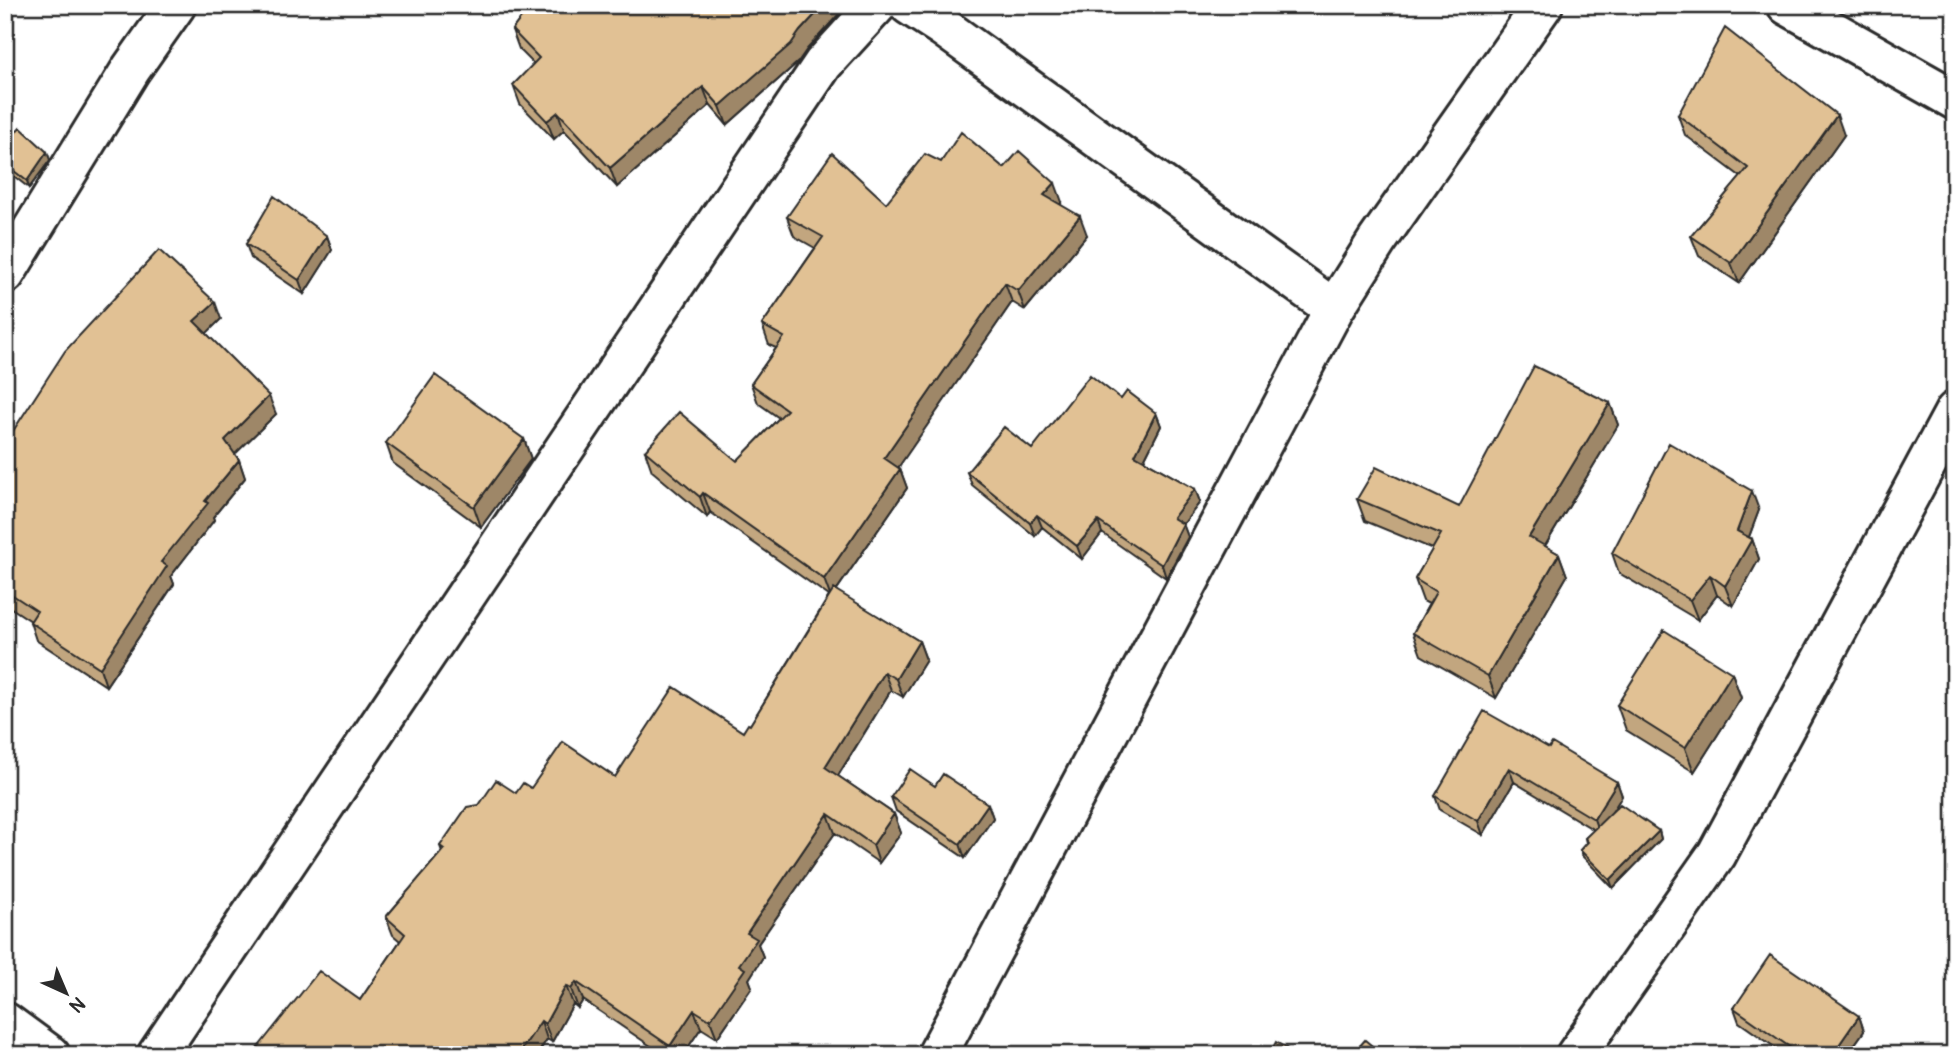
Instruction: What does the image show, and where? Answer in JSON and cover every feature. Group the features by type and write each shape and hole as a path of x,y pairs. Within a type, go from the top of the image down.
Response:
{"street":[{"path":"5,274 131,69 176,5"},
{"path":"156,1055 823,64 877,5"},
{"path":"909,5 1334,309"},
{"path":"937,1055 1334,309 1377,241 1543,5"},
{"path":"1787,5 1955,100"},
{"path":"1576,1055 1717,853 1955,411"},
{"path":"5,1022 50,1055"}],"building":[{"path":"531,5 824,5 791,44 720,106 703,87 610,168 558,112 547,121 513,85 539,58 512,30"},
{"path":"1725,28 1837,115 1731,263 1691,236 1748,168 1678,115"},
{"path":"20,127 47,152 27,181 5,164 5,145"},
{"path":"961,132 1004,168 1019,151 1055,183 1044,195 1080,216 1018,291 1005,283 884,458 900,469 824,579 703,493 700,497 645,451 679,412 737,461 787,410 751,384 784,337 762,325 823,237 787,217 832,153 886,203 925,154 941,162"},
{"path":"274,196 327,236 299,280 246,244"},
{"path":"159,250 215,302 194,321 269,396 225,440 239,460 205,501 208,503 161,562 167,566 100,668 30,622 37,611 5,590 5,436 9,437 65,351"},
{"path":"1534,366 1610,403 1529,537 1559,554 1488,676 1413,633 1436,592 1415,579 1441,534 1357,499 1376,467 1459,507"},
{"path":"435,375 524,439 474,507 386,443"},
{"path":"1090,375 1121,399 1127,391 1156,413 1135,455 1195,489 1173,518 1183,524 1162,565 1098,521 1077,546 1037,515 1030,523 967,472 1004,427 1032,449"},
{"path":"1669,443 1752,491 1737,531 1752,539 1725,586 1710,575 1690,600 1612,553"},
{"path":"834,589 919,641 896,679 884,672 825,767 894,814 873,845 828,814 747,933 757,939 739,965 745,969 710,1020 694,1010 670,1046 576,982 571,989 566,986 545,1024 541,1021 518,1055 262,1055 256,1050 319,971 360,1000 405,934 386,917 444,849 440,846 467,807 479,805 496,780 516,793 523,783 531,788 563,742 615,777 674,687 743,732 748,724 750,725"},
{"path":"1664,630 1732,673 1685,748 1617,705"},
{"path":"1484,711 1549,748 1552,743 1617,782 1594,819 1509,768 1478,821 1435,796"},
{"path":"910,769 935,786 943,774 988,804 960,844 891,797"},
{"path":"1620,804 1659,831 1610,880 1580,850 1588,842 1585,838"},
{"path":"1770,955 1859,1016 1832,1055 1801,1055 1734,1008"},
{"path":"1365,1040 1383,1055 1352,1055"},
{"path":"1276,1042 1298,1055 1269,1055"}]}
